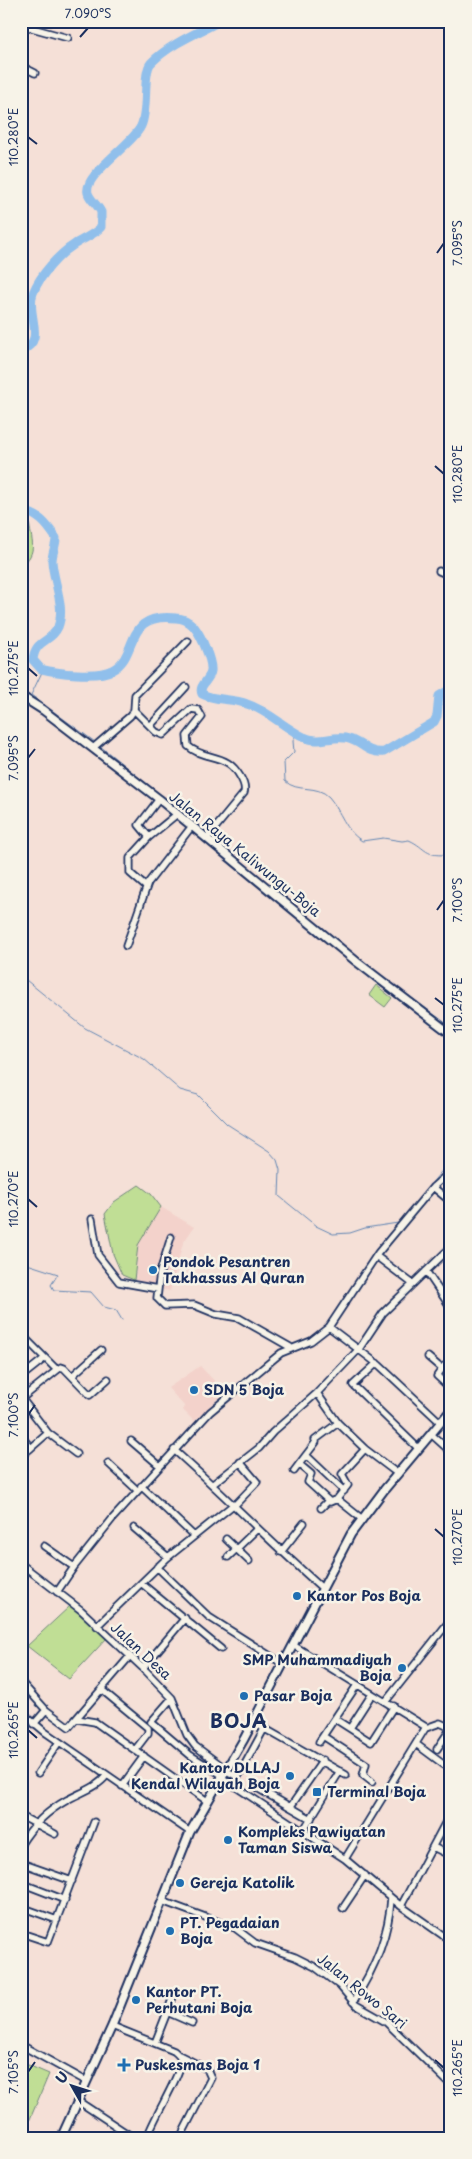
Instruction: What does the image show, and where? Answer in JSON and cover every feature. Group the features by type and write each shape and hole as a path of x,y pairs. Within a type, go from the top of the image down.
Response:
{"main road":[{"name":"Jalan Raya Kaliwungu-Boja","path":"21,696 97,745 158,801 191,828 209,835 357,962 451,1034"},
{"path":"62,2138 112,2026 190,1832 253,1722 322,1588 362,1519 418,1448 451,1410"}],"street":[{"path":"21,25 68,38"},
{"path":"21,66 35,73"},
{"path":"439,571 451,576"},
{"path":"97,745 126,721 134,710 135,695 188,642"},
{"path":"150,726 186,687"},
{"path":"134,710 150,726 164,735 191,709 198,710 202,717 187,736 188,746 201,756 228,764 243,782 244,793 209,835"},
{"path":"149,837 139,825 158,801"},
{"path":"146,887 130,873 130,858 149,837 176,815"},
{"path":"126,946 146,887 191,828"},
{"path":"57,1592 74,1567 139,1488 216,1406 290,1347 311,1341 329,1328 376,1256 433,1187 451,1171"},
{"path":"433,1187 451,1202"},
{"path":"92,1219 98,1255 119,1282 158,1289"},
{"path":"171,1237 160,1272 157,1298 165,1306 194,1305 216,1314 239,1318 290,1347"},
{"path":"213,1484 259,1448 273,1432 317,1393 359,1350 383,1313 451,1247"},
{"path":"376,1256 413,1284"},
{"path":"426,1271 451,1308"},
{"path":"329,1328 377,1363 440,1422"},
{"path":"21,1334 57,1370"},
{"path":"21,1350 30,1342"},
{"path":"72,1376 100,1350"},
{"path":"21,1377 45,1358"},
{"path":"428,1358 442,1369"},
{"path":"377,1363 353,1385 418,1448"},
{"path":"451,1371 445,1366 436,1376 451,1389"},
{"path":"76,1454 48,1433 22,1399 62,1367 90,1395 108,1379"},
{"path":"317,1393 338,1423 365,1449 398,1474"},
{"path":"294,1471 316,1442 315,1440 338,1423"},
{"path":"21,1456 48,1433"},
{"path":"431,1434 451,1452"},
{"path":"22,1437 31,1448"},
{"path":"132,1441 160,1466"},
{"path":"321,1508 328,1501 337,1499 349,1484 342,1474 365,1449"},
{"path":"174,1450 213,1484 281,1552 322,1588"},
{"path":"306,1455 344,1490"},
{"path":"97,1626 168,1557 233,1506 257,1482 240,1462"},
{"path":"108,1463 194,1536"},
{"path":"299,1464 311,1474 309,1483 328,1501"},
{"path":"337,1499 362,1519"},
{"path":"281,1552 304,1523"},
{"path":"134,1528 168,1557"},
{"path":"228,1558 257,1529"},
{"path":"226,1539 249,1561"},
{"path":"44,1546 74,1567"},
{"name":"Jalan Desa","path":"21,1564 81,1610 143,1668 172,1698 187,1735 195,1746 224,1772"},
{"path":"157,1567 209,1617 283,1664"},
{"path":"141,1583 221,1649"},
{"path":"143,1668 185,1618"},
{"path":"386,1701 451,1619"},
{"path":"293,1646 386,1701 426,1728"},
{"path":"21,1682 46,1710 67,1727 77,1719 130,1656"},
{"path":"357,1685 321,1739 366,1764 363,1775 372,1782"},
{"path":"102,1690 148,1728 134,1750"},
{"path":"350,1728 372,1694"},
{"path":"172,1698 152,1722 190,1755 224,1772 236,1776 239,1775 264,1729"},
{"path":"335,1718 371,1742 394,1706"},
{"path":"34,1724 46,1710"},
{"path":"21,1712 59,1742 190,1832"},
{"path":"77,1719 95,1722 207,1801"},
{"path":"253,1722 346,1775"},
{"path":"345,1859 426,1728 440,1723 451,1728 436,1749"},
{"path":"38,1773 59,1742"},
{"path":"416,1744 451,1770"},
{"path":"122,1786 144,1756"},
{"path":"291,1806 322,1760"},
{"path":"303,1830 340,1771"},
{"path":"224,1772 345,1859 401,1906 451,1941"},
{"path":"21,1844 35,1825 60,1804 96,1786 108,1775"},
{"path":"259,1789 311,1819"},
{"path":"401,1906 450,1814"},
{"path":"21,1816 55,1834"},
{"path":"21,1934 48,1942 94,1822"},
{"path":"433,1847 451,1856"},
{"path":"21,1871 24,1864 72,1881"},
{"path":"343,1908 366,1875"},
{"path":"21,1883 65,1900"},
{"path":"353,2002 377,1958 389,1917 391,1898"},
{"name":"Jalan Rowo Sari","path":"162,1901 228,1926 255,1943 304,1960 325,1974 353,2002 386,2022 451,2085"},
{"path":"21,1907 57,1920"},
{"path":"155,2043 173,1997"},
{"path":"167,2012 192,2023"},
{"path":"112,2026 155,2043 207,2068 211,2078 180,2138"},
{"path":"21,2045 86,2081"},
{"path":"147,2138 156,2114 180,2069 179,2055"},
{"path":"78,2101 134,2138"}],"shaded area":[{"path":"161,1207 194,1227 183,1243 170,1291 160,1289 155,1284 135,1280 138,1245"},
{"path":"200,1366 225,1392 194,1421 183,1410 185,1407 168,1388"}],"green space":[{"path":"21,520 29,521 32,551 27,561 21,566"},
{"path":"376,985 392,998 385,1007 369,995"},
{"path":"139,1185 151,1194 161,1207 138,1245 134,1280 122,1275 113,1254 105,1214 114,1202"},
{"path":"70,1606 107,1638 69,1679 27,1646"},
{"path":"21,2062 49,2074 22,2138 21,2138"}],"waterway":[{"path":"21,351 29,346 35,334 31,301 40,279 63,253 101,227 101,212 89,196 89,186 93,177 129,142 141,126 145,110 148,68 151,63 175,45 220,21"},
{"path":"440,21 451,29"},
{"path":"21,512 27,512 37,517 46,524 56,538 52,561 61,611 58,627 55,632 34,653 33,660 41,669 77,674 97,674 112,670 121,664 134,636 139,628 147,622 159,618 186,620 196,629 210,660 211,671 203,685 202,694 213,698 241,702 255,707 310,739 349,739 378,752 384,752 434,722 437,716 439,696 451,689"},
{"path":"43,670 31,695 95,742"},
{"path":"296,732 293,741 294,752 284,762 285,781 295,787 313,789 324,793 333,802 356,837 362,841 383,838 402,841 409,840 436,855 451,854"},
{"path":"100,746 208,833"},
{"path":"211,836 369,966 451,1027"},
{"path":"305,924 371,979 451,1040"},
{"path":"21,976 85,1028 144,1059 180,1090 198,1095 227,1124 269,1151 277,1160 280,1170 279,1196 316,1226 333,1234 350,1233 365,1228 398,1223 451,1160"},
{"path":"21,1262 58,1274 51,1285 54,1290 91,1292 104,1307 116,1310 122,1320"}],"place":[{"name":"Pondok Pesantren Takhassus Al Quran","path":"153,1270"},
{"name":"SDN 5 Boja","path":"194,1390"},
{"name":"Kantor Pos Boja","path":"297,1596"},
{"name":"SMP Muhammadiyah Boja","path":"402,1668"},
{"name":"Pasar Boja","path":"244,1696"},
{"name":"Kantor DLLAJ Kendal Wilayah Boja","path":"290,1776"},
{"name":"Terminal Boja","path":"317,1792"},
{"name":"Kompleks Pawiyatan Taman Siswa","path":"228,1840"},
{"name":"Gereja Katolik","path":"180,1883"},
{"name":"PT. Pegadaian Boja","path":"170,1931"},
{"name":"Kantor PT. Perhutani Boja","path":"136,2000"},
{"name":"Puskesmas Boja 1","path":"124,2065"}],"district":[{"name":"BOJA","path":"239,1721"}]}
